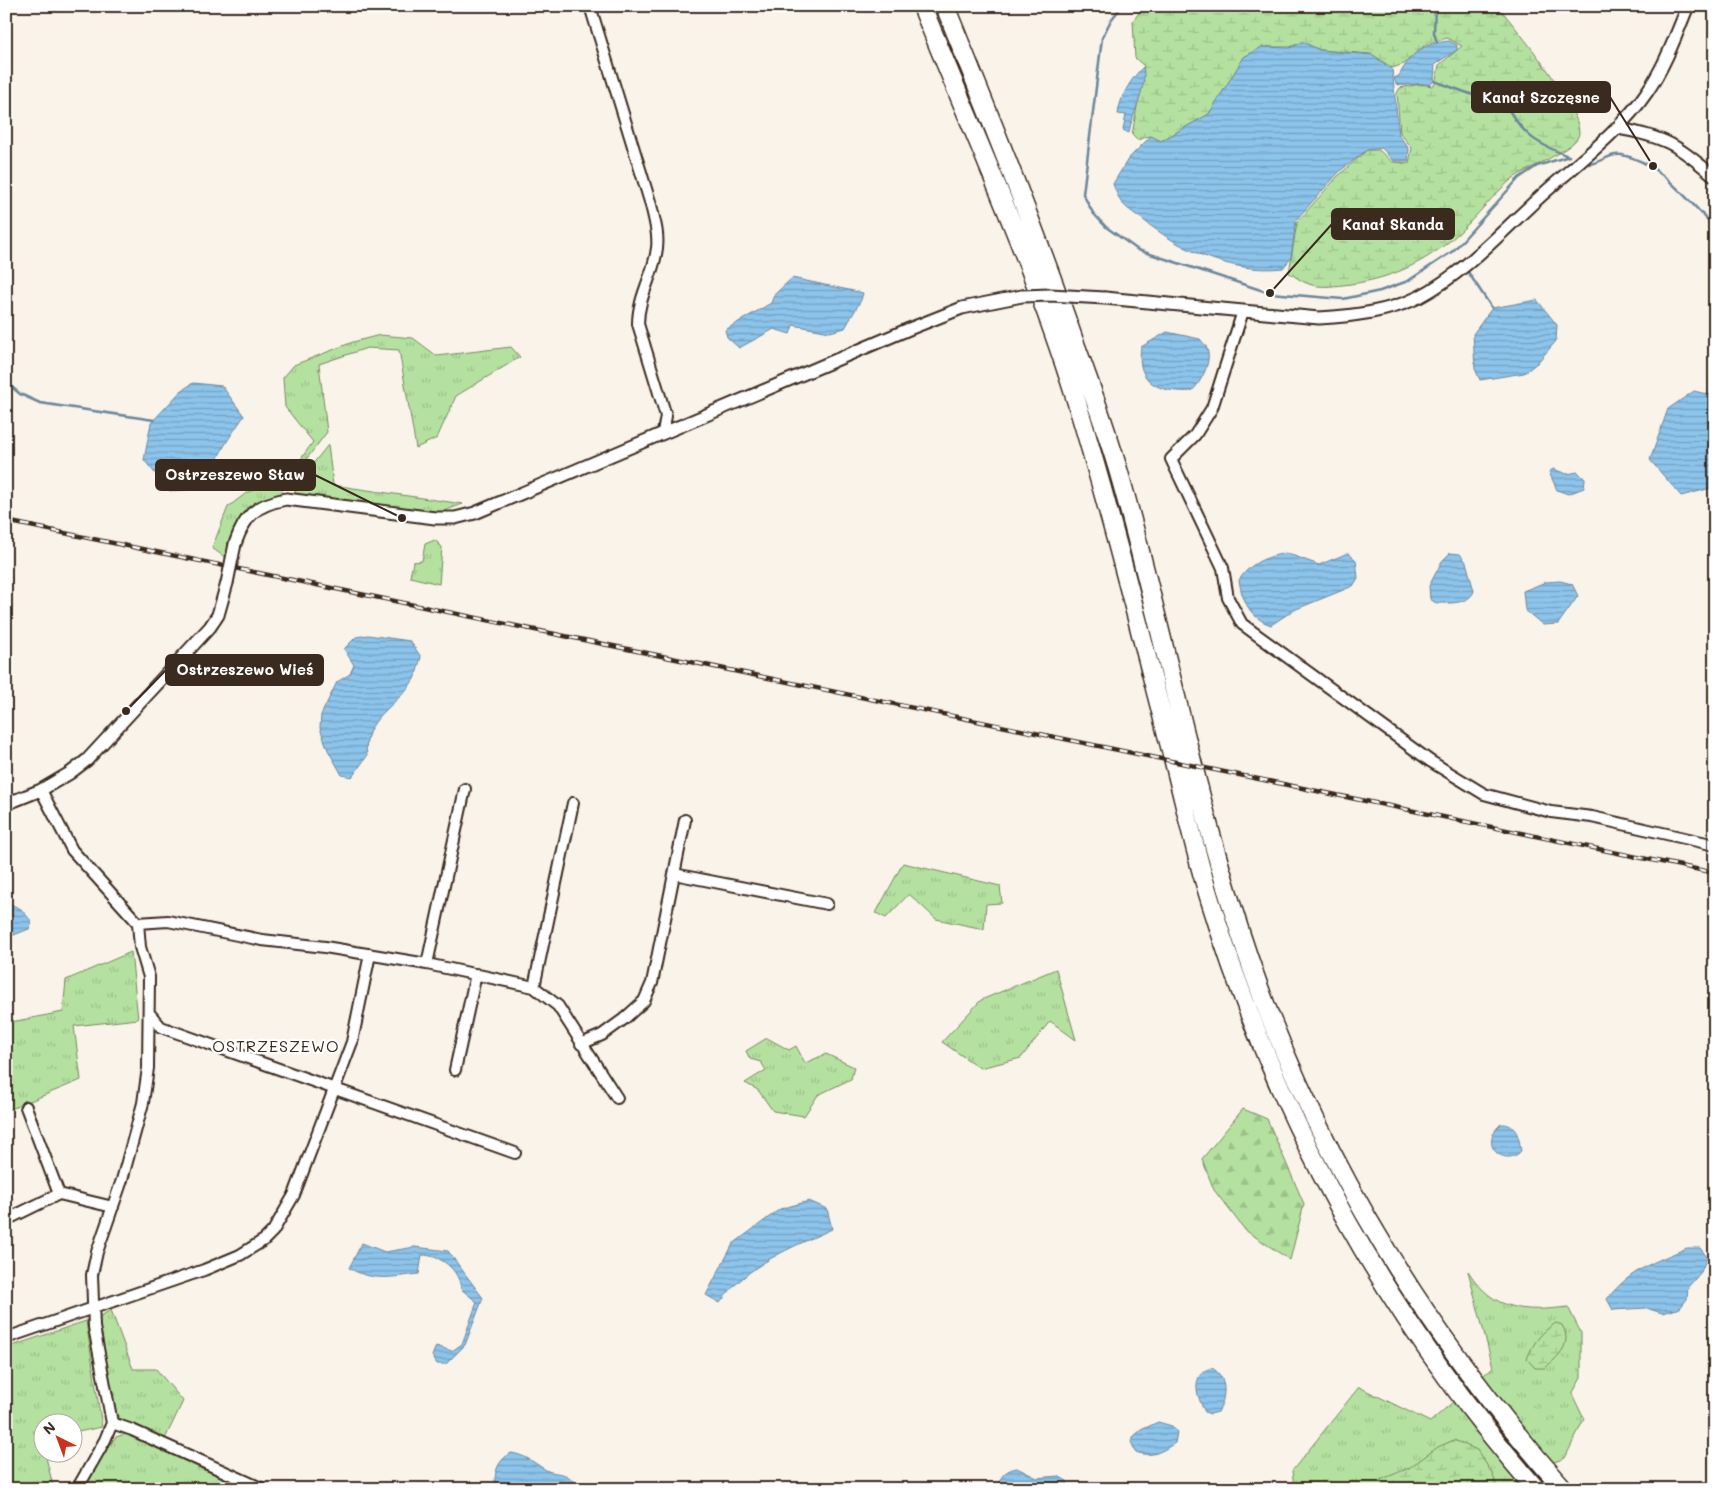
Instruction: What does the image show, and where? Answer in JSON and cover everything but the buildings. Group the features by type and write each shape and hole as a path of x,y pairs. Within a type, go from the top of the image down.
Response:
{"highway":[{"path":"922,6 988,162 1049,322 1076,400 1126,574 1191,832 1228,955 1252,1021 1286,1103 1355,1238 1426,1348 1472,1412 1536,1489"},
{"path":"945,6 1026,206 1120,476 1211,833 1268,1011 1304,1097 1346,1181 1396,1267 1441,1337 1489,1400 1564,1489"}],"street":[{"path":"590,6 651,205 657,231 655,260 640,300 638,324 666,416 663,432"},
{"path":"6,804 41,790 70,773 96,751 210,628 218,615 228,583 235,544 246,519 267,503 286,499 435,518 455,518 474,513 663,432 953,312 997,300 1050,294 1319,318 1352,316 1383,310 1419,297 1458,271 1616,128 1646,93 1662,67 1688,6"},
{"path":"1616,128 1651,135 1680,147 1715,177"},
{"path":"1243,311 1212,408 1194,435 1171,459 1223,568 1228,598 1242,624 1257,638 1284,654 1430,761 1484,794 1551,812 1592,818 1715,845"},
{"path":"426,964 465,789"},
{"path":"41,790 72,850 138,923 140,947 149,976 148,1068 143,1103 97,1252 92,1275 92,1308 112,1423 106,1440 77,1489"},
{"path":"534,987 573,803"},
{"path":"581,1044 602,1035 644,1001 652,983 685,820"},
{"path":"674,874 827,904"},
{"path":"138,923 168,921 262,940 370,954 426,964 534,987 558,1006 617,1098"},
{"path":"6,1338 92,1308 141,1294 204,1270 240,1255 264,1240 274,1231 294,1196 333,1087 352,1042 370,954"},
{"path":"455,1070 476,974"},
{"path":"149,1013 161,1026 333,1087 440,1128 515,1153"},
{"path":"26,1107 59,1194"},
{"path":"6,1220 59,1194 112,1207"},
{"path":"112,1423 132,1430 263,1489"}],"green space":[{"path":"1144,6 1498,6 1559,87 1577,120 1579,133 1577,139 1561,152 1512,179 1459,233 1433,254 1419,262 1391,275 1360,283 1335,286 1313,285 1289,273 1297,222 1338,176 1367,150 1379,150 1392,162 1409,163 1412,148 1400,133 1397,93 1400,88 1420,84 1432,86 1435,84 1439,65 1462,46 1447,38 1425,45 1404,64 1392,68 1372,54 1320,50 1303,42 1290,47 1262,47 1244,57 1209,114 1161,141 1150,136 1137,140 1132,135 1144,66 1135,58 1133,21"},
{"path":"380,335 413,338 437,356 511,347 520,357 456,396 437,438 416,448 399,350 367,348 319,364 327,432 280,494 255,505 230,543 226,558 212,548 228,507 245,494 292,471 313,442 285,407 283,378 294,365 353,342"},
{"path":"328,445 333,485 463,504 441,512 295,495 295,486"},
{"path":"435,540 442,547 439,584 410,577 413,562 422,561 425,544"},
{"path":"903,863 1000,886 1002,903 986,904 984,929 936,919 909,894 886,918 876,913"},
{"path":"131,952 138,1019 74,1026 81,1080 6,1111 6,1023 63,1012 66,980"},
{"path":"1056,969 1076,1040 1050,1021 1021,1058 980,1068 942,1042 981,1000"},
{"path":"767,1038 789,1050 796,1046 805,1063 826,1054 854,1067 851,1079 818,1095 804,1116 773,1111 758,1090 745,1083 766,1070 761,1062 750,1059 746,1051"},
{"path":"1243,1109 1267,1119 1304,1204 1290,1260 1245,1230 1214,1190 1202,1159"},
{"path":"1468,1271 1488,1295 1499,1302 1524,1309 1568,1307 1581,1333 1581,1378 1572,1394 1584,1419 1565,1458 1549,1464 1514,1489 1294,1487 1292,1471 1359,1387 1430,1422 1493,1367"},
{"path":"111,1310 133,1369 156,1369 183,1401 163,1443 122,1421 110,1405 97,1318"},
{"path":"86,1321 102,1427 82,1431 82,1412 32,1412 32,1462 47,1462 53,1486 6,1489 6,1348"},
{"path":"1556,1323 1562,1325 1565,1332 1566,1338 1563,1349 1545,1368 1535,1368 1527,1359 1529,1353 1542,1334"},
{"path":"128,1433 226,1476 216,1489 83,1489 100,1458 116,1437"},
{"path":"1454,1440 1477,1450 1492,1473 1498,1489 1386,1489 1380,1480 1409,1468 1438,1447"}],"water":[{"path":"1449,41 1457,45 1457,50 1435,64 1434,81 1430,85 1396,84 1394,78 1399,76 1408,61 1418,51 1431,44"},
{"path":"1303,42 1319,50 1372,55 1392,69 1399,135 1409,149 1408,161 1393,161 1382,148 1367,150 1340,171 1296,220 1291,258 1283,268 1245,267 1226,263 1190,250 1157,230 1121,202 1113,184 1128,159 1151,136 1161,141 1209,114 1244,57 1262,47 1290,48"},
{"path":"1143,67 1142,91 1129,133 1123,130 1126,115 1118,114 1119,108 1126,89"},
{"path":"792,278 863,293 845,328 830,332 793,325 790,334 774,329 739,348 727,337 725,330 771,303 774,295"},
{"path":"1537,300 1557,325 1556,341 1537,363 1524,373 1480,380 1475,369 1473,334 1492,308"},
{"path":"1167,332 1200,339 1206,348 1208,354 1207,366 1192,391 1161,388 1146,378 1142,370 1140,360 1141,347"},
{"path":"193,383 222,386 244,416 217,460 210,488 170,491 144,460 151,423 181,391"},
{"path":"1694,391 1715,396 1715,487 1681,496 1650,460 1668,409"},
{"path":"1553,469 1567,474 1578,472 1585,479 1584,488 1568,494 1557,490 1549,472"},
{"path":"1286,553 1319,565 1348,553 1356,560 1358,578 1353,586 1294,610 1271,625 1252,613 1242,594 1239,580 1260,561"},
{"path":"1450,553 1460,554 1466,562 1474,591 1468,599 1463,601 1436,603 1430,599 1429,586 1442,561"},
{"path":"1560,581 1572,584 1578,596 1558,624 1543,625 1525,610 1523,591 1546,582"},
{"path":"368,635 410,641 421,657 414,679 399,698 382,714 369,732 367,756 352,777 342,775 328,750 320,728 321,715 337,682 350,674 354,665 344,649 356,637"},
{"path":"6,902 21,909 32,922 29,929 6,938"},
{"path":"1501,1124 1511,1126 1516,1132 1521,1151 1515,1156 1501,1156 1492,1147 1491,1140 1494,1132"},
{"path":"809,1201 827,1209 832,1229 786,1250 756,1267 731,1289 720,1303 706,1295 733,1244 780,1209"},
{"path":"362,1243 385,1252 415,1247 448,1251 483,1298 465,1345 446,1364 437,1364 432,1356 436,1346 452,1351 462,1344 477,1302 461,1289 453,1269 442,1260 429,1256 422,1255 419,1274 375,1277 349,1268"},
{"path":"1687,1248 1700,1248 1707,1257 1701,1272 1688,1287 1687,1299 1680,1308 1662,1313 1646,1308 1613,1310 1607,1299 1625,1281 1643,1268"},
{"path":"1212,1368 1221,1377 1224,1394 1218,1412 1210,1414 1205,1412 1202,1406 1197,1387 1200,1375"},
{"path":"1158,1422 1172,1426 1177,1432 1175,1443 1152,1454 1136,1452 1131,1442 1133,1437 1141,1430"},
{"path":"511,1453 526,1457 550,1472 565,1475 577,1485 577,1489 496,1489 495,1478 497,1468 502,1460"},
{"path":"1017,1468 1037,1478 1058,1476 1067,1481 1068,1488 998,1489 1003,1475 1009,1470"}],"waterway":[{"path":"1122,6 1111,20 1102,38 1083,194 1093,213 1106,227 1138,250 1270,293 1343,299 1380,291 1408,281 1453,251 1519,178 1537,166 1569,156"},
{"path":"1435,6 1434,33 1437,42"},
{"path":"1434,81 1507,107 1513,117 1532,138 1568,156"},
{"path":"1589,164 1617,155 1636,159 1661,174 1673,184 1715,227"},
{"path":"1468,272 1492,308"},
{"path":"6,382 20,394 40,403 154,420"}],"railway":[{"path":"6,521 1715,873"}],"place":[{"name":"Kanał Szczęsne","path":"1653,166"},
{"name":"Kanał Skanda","path":"1270,293"},
{"name":"Ostrzeszewo Staw","path":"402,518"},
{"name":"Ostrzeszewo Wieś","path":"126,711"}],"district":[{"name":"OSTRZESZEWO","path":"276,1045"}]}
